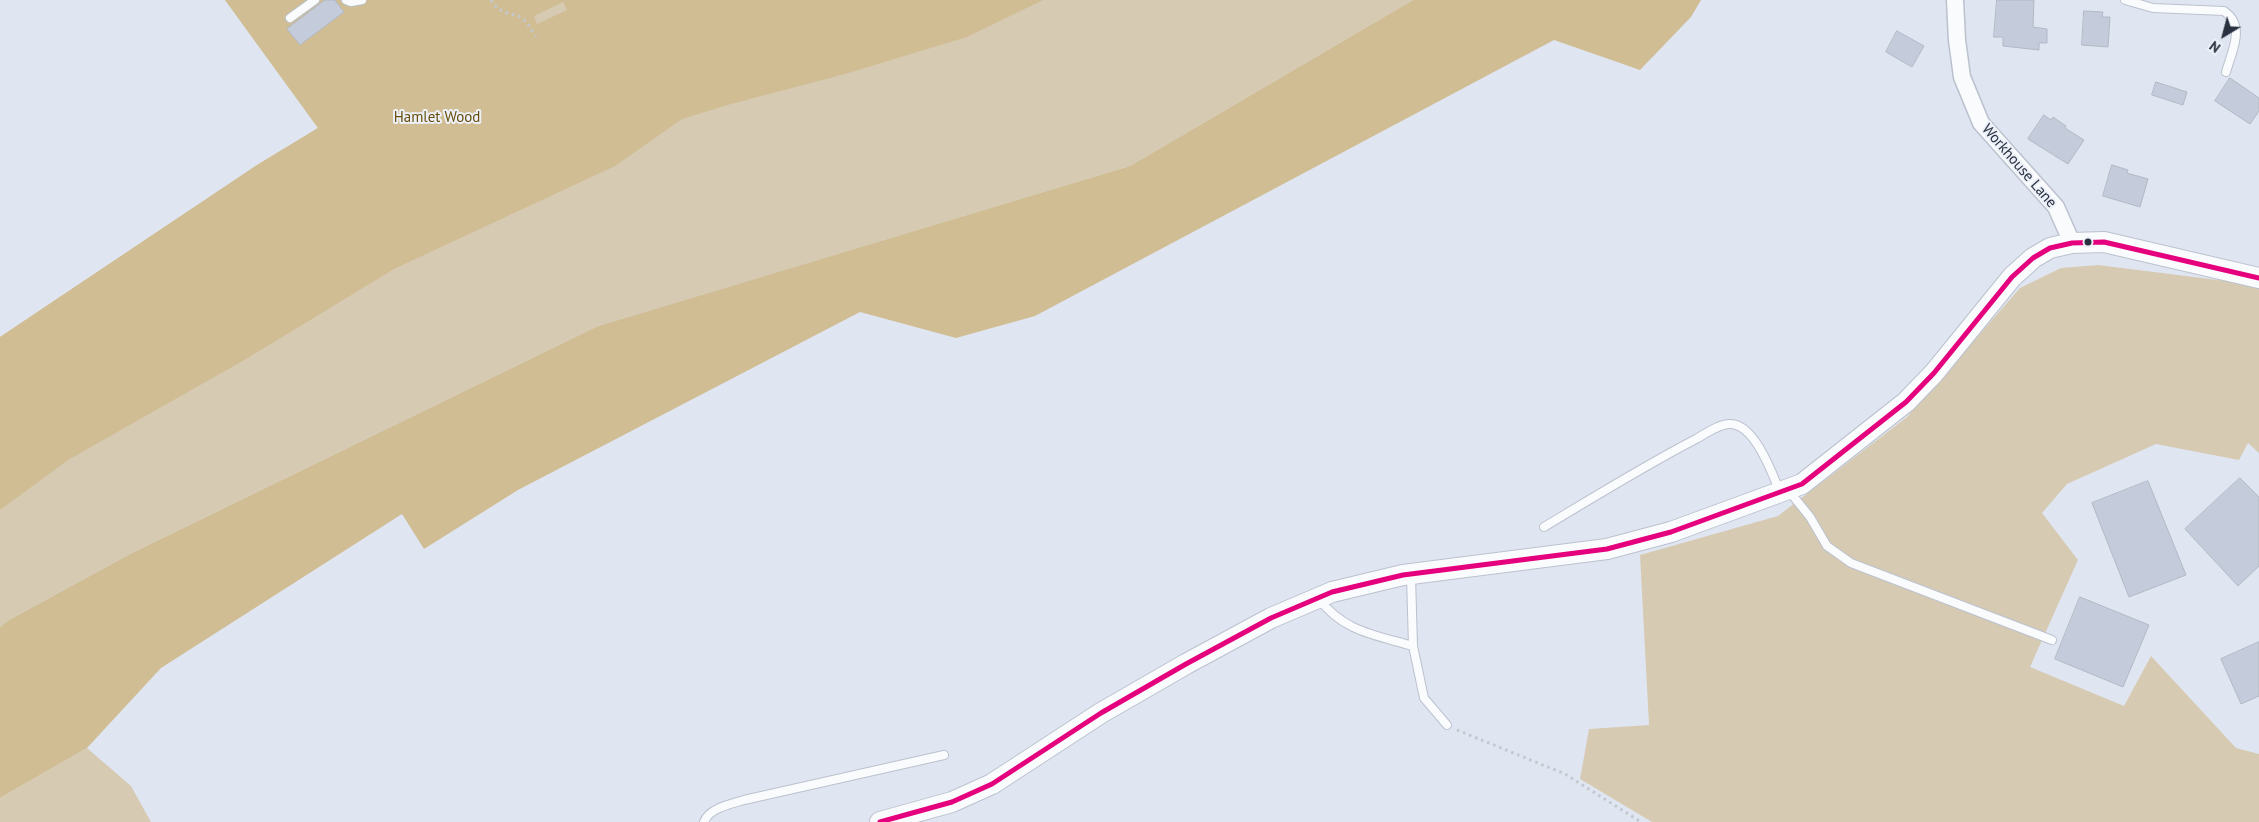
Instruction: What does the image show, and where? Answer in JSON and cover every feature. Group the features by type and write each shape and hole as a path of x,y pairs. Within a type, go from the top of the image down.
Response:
{"street":[{"name":"Workhouse Lane","path":"1955,0 1957,40 1962,77 1981,123 2056,207 2072,243"},
{"path":"880,822 952,802 992,784 1101,713 1186,664 1271,618 1332,592 1411,574 1606,549 1671,532 1802,484 1906,402 1934,373 1993,298 2012,277 2033,258 2050,248 2072,243 2104,242 2259,278"}],"lane":[{"path":"290,18 315,0"},
{"path":"346,0 351,2 362,0"},
{"path":"2125,0 2153,8 2224,11 2232,16 2237,27 2237,36 2226,72"},
{"path":"1544,527 1669,453 1713,429 1731,424 1747,430 1784,491 1810,517 1827,546 1851,563 2052,640"},
{"path":"1411,574 1413,646 1424,698 1447,725"},
{"path":"1318,598 1330,613 1352,628 1413,646"},
{"path":"704,822 706,817 715,810 744,800 944,755"}],"path":[{"path":"490,0 497,9 504,13 523,18 536,36"},
{"path":"1447,725 1565,774 1641,822"}],"green space":[{"path":"225,0 1413,0 1130,166 598,326 132,553 9,620 0,627 0,337 257,165 318,128"},
{"name":"Hamlet Wood","path":"225,0 1043,0 967,37 845,74 682,119 615,166 394,269 246,359 68,460 0,510 0,337 257,165 318,128","holes":["563,2 567,10 537,24 534,16"]},
{"path":"1413,0 1701,0 1691,17 1640,70 1554,40 1035,316 956,338 860,312 518,490 424,549 402,514 161,668 87,748 0,798 0,627 9,620 132,553 598,326 1130,166"},
{"path":"2098,265 2234,282 2259,288 2259,453 2248,443 2239,460 2156,444 2067,484 2042,513 2078,560 2030,667 2124,706 2151,656 2236,748 2259,754 2259,822 1652,822 1580,779 1589,729 1649,725 1640,555 1778,516 1907,417 2020,288 2061,268"},
{"path":"87,748 131,786 151,822 0,822 0,798"}],"building":[{"path":"325,0 335,0 344,12 300,45 287,29"},
{"path":"1997,0 2034,0 2033,27 2047,29 2047,43 2039,43 2039,50 2003,46 2003,37 1994,37"},
{"path":"2084,11 2103,12 2102,17 2110,17 2108,47 2082,45"},
{"path":"1897,31 1924,46 1912,67 1886,52"},
{"path":"2230,78 2259,98 2259,111 2250,124 2215,101"},
{"path":"2156,82 2187,92 2183,105 2152,95"},
{"path":"2044,115 2051,120 2053,117 2066,126 2065,128 2084,140 2068,164 2028,139"},
{"path":"2112,165 2128,170 2127,173 2148,179 2140,207 2103,196"},
{"path":"2240,478 2259,497 2259,566 2238,586 2185,529"},
{"path":"2148,481 2186,575 2129,597 2092,503"},
{"path":"2080,597 2149,625 2123,687 2055,659"},
{"path":"2259,642 2259,696 2241,704 2221,659"}],"transit line":[{"path":"880,822 952,802 992,784 1101,713 1186,664 1271,618 1332,592 1403,575 1607,549 1671,532 1802,484 1906,402 1934,373 2012,277 2033,258 2050,248 2072,243 2104,242 2259,278"}]}
